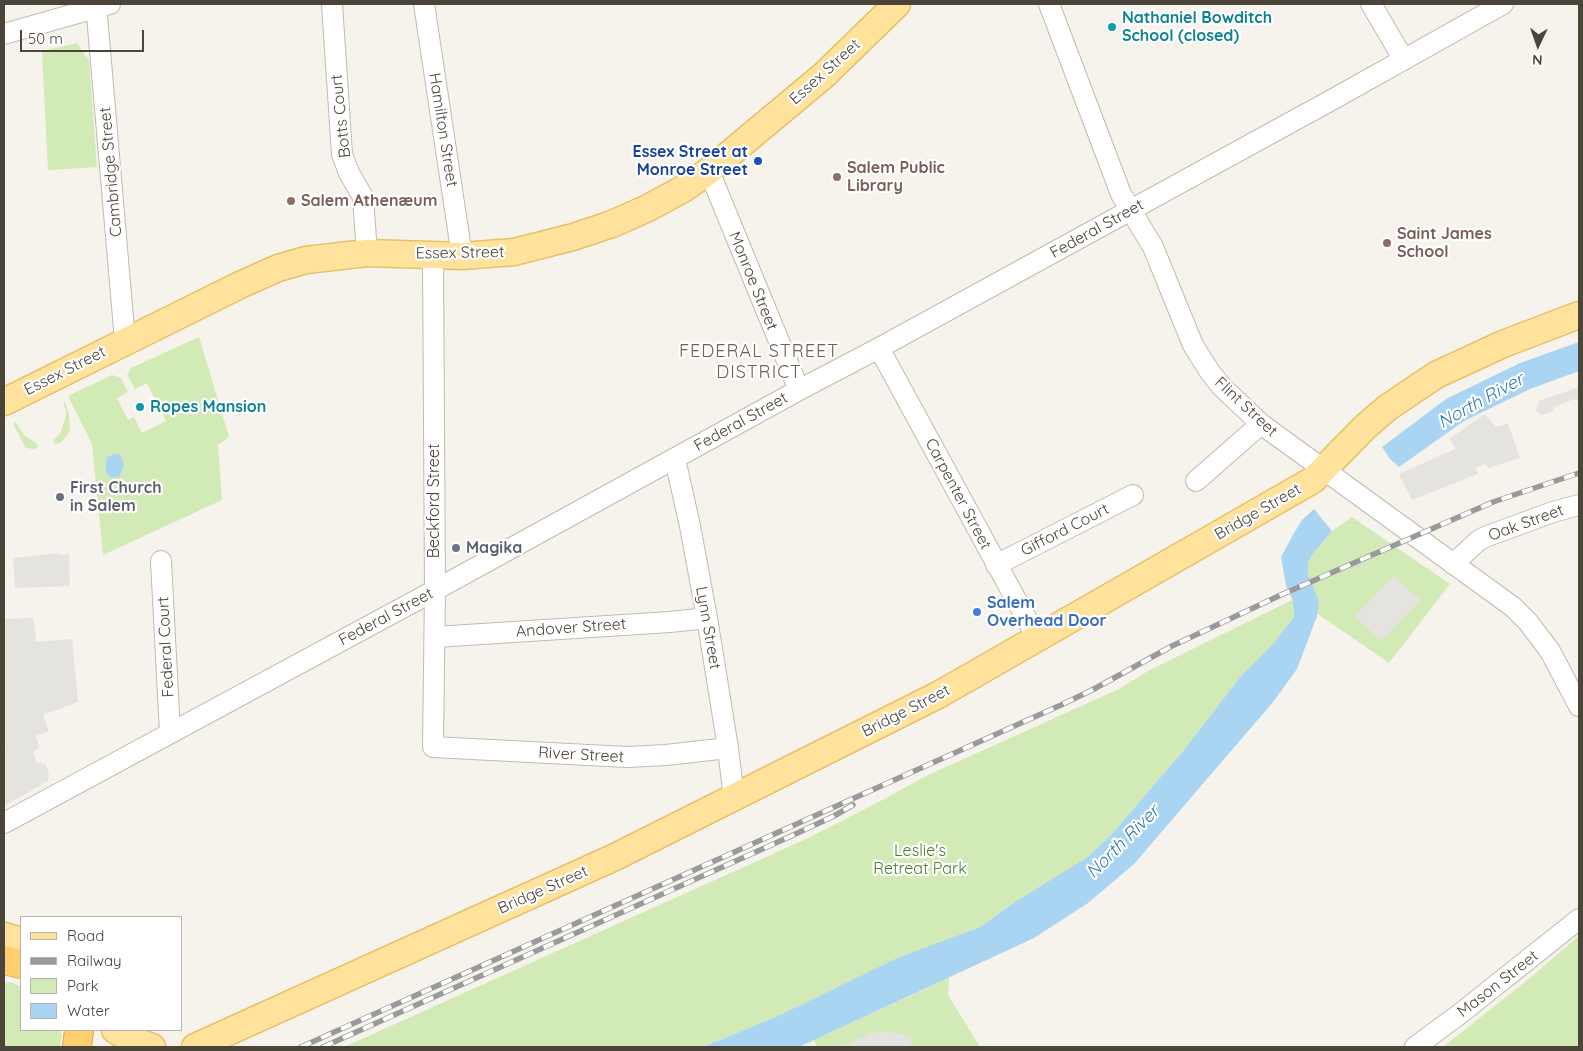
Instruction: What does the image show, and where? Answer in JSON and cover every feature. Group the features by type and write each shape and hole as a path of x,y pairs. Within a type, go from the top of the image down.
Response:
{"highway":[{"path":"4,960 20,964"},
{"path":"77,1047 79,1031"}],"main road":[{"name":"Essex Street","path":"4,402 195,306 278,268 306,260 368,253 462,256 514,252 566,240 604,227 648,208 674,194 709,171 823,76 897,4"},
{"name":"Bridge Street","path":"195,1047 615,857 933,698 1313,480 1365,426 1387,408 1436,375 1518,338 1579,315"},
{"path":"4,936 20,941"},
{"path":"83,1031 90,1047"},
{"path":"106,1031 113,1047"},
{"path":"117,1031 135,1042 152,1047"}],"street":[{"name":"Botts Court","path":"332,4 342,154 349,173 363,197 368,253"},
{"name":"Hamilton Street","path":"424,4 462,256"},
{"name":"Flint Street","path":"1049,4 1121,194 1153,247 1201,360 1221,386 1262,424 1513,607 1528,622 1550,651 1579,706"},
{"path":"1371,4 1404,60"},
{"name":"Federal Street","path":"4,823 879,348 1404,60 1502,4"},
{"path":"4,34 101,5"},
{"name":"Cambridge Street","path":"101,5 125,341"},
{"name":"Monroe Street","path":"709,171 799,390"},
{"name":"Beckford Street","path":"433,255 434,747"},
{"name":"Carpenter Street","path":"879,348 1037,638"},
{"path":"1196,481 1262,424"},
{"name":"Lynn Street","path":"676,458 707,618 728,748 734,799"},
{"name":"Gifford Court","path":"996,565 1133,495"},
{"name":"Oak Street","path":"1453,564 1478,541 1486,537 1553,512 1579,506"},
{"name":"Federal Court","path":"161,561 170,733"},
{"name":"Andover Street","path":"434,638 707,618"},
{"name":"River Street","path":"434,747 627,757 728,748"},
{"name":"Mason Street","path":"1414,1047 1506,978 1579,919"}],"green space":[{"path":"77,43 89,61 97,167 48,170 42,51"},
{"path":"199,337 229,437 218,445 222,500 103,555 92,444 68,396 112,375 121,378 128,392 117,398 128,420 134,417 142,433 166,421 147,383 135,389 127,375 131,368"},
{"path":"63,402 65,402 69,414 70,430 60,443 55,444 53,440 60,434 65,420 66,411"},
{"path":"15,422 25,436 36,443 38,447 34,449 26,448 13,424"},
{"name":"Leslie's Retreat Park","path":"1352,517 1450,584 1389,663 1312,610 1294,617 1273,644 1241,676 1184,750 1112,834 1088,858 1015,902 980,927 951,938 948,995 980,1047 817,1047 814,1040 938,983 895,959 776,1017 703,1047 344,1047 806,839 926,776 1119,689 1148,671 1292,600 1286,585 1308,575 1308,563 1312,555 1332,531"},
{"path":"1579,936 1579,1047 1443,1047 1525,982"},
{"path":"11,982 20,986 20,1031 60,1031 62,1034 60,1047 4,1047 4,983"}],"shaded area":[{"path":"1579,387 1579,401 1574,399 1554,407 1553,411 1542,415 1536,410 1539,401"},
{"path":"1485,414 1496,427 1508,423 1520,458 1488,468 1485,464 1476,468 1478,474 1412,500 1399,474 1455,449 1449,439"},
{"path":"59,553 60,555 69,554 70,586 15,588 13,558"},
{"path":"1393,576 1421,600 1381,641 1355,616"},
{"path":"33,618 36,642 72,639 78,702 43,715 49,731 36,736 39,747 33,752 37,763 45,763 49,774 48,781 4,806 4,748 6,748 4,732 4,619"},
{"path":"872,1033 897,1033 913,1039 909,1047 840,1047"}],"water":[{"name":"North River","path":"1579,342 1579,371 1530,389 1464,421 1399,467 1390,459 1382,447 1446,399 1520,363"},
{"path":"115,454 121,455 124,466 119,477 110,478 106,472 106,461 107,457"},
{"name":"North River","path":"1314,509 1332,531 1312,555 1308,563 1308,575 1319,601 1317,616 1297,669 1273,702 1134,864 1088,903 1034,938 799,1047 703,1047 776,1017 895,959 980,927 1015,902 1088,857 1112,834 1184,750 1241,676 1273,644 1294,617 1293,599 1286,585 1281,557 1302,520"}],"railway":[{"path":"301,1047 1061,705 1172,646 1283,594 1493,502 1579,473"},
{"path":"323,1047 789,837 853,805"}],"place":[{"name":"Nathaniel Bowditch School (closed)","path":"1112,27"},
{"name":"Essex Street at Monroe Street","path":"758,161"},
{"name":"Salem Public Library","path":"837,177"},
{"name":"Salem Athenæum","path":"291,201"},
{"name":"Saint James School","path":"1387,243"},
{"name":"Ropes Mansion","path":"140,407"},
{"name":"First Church in Salem","path":"60,497"},
{"name":"Magika","path":"456,548"},
{"name":"Salem Overhead Door","path":"977,612"}],"district":[{"name":"FEDERAL STREET DISTRICT","path":"759,362"}]}
